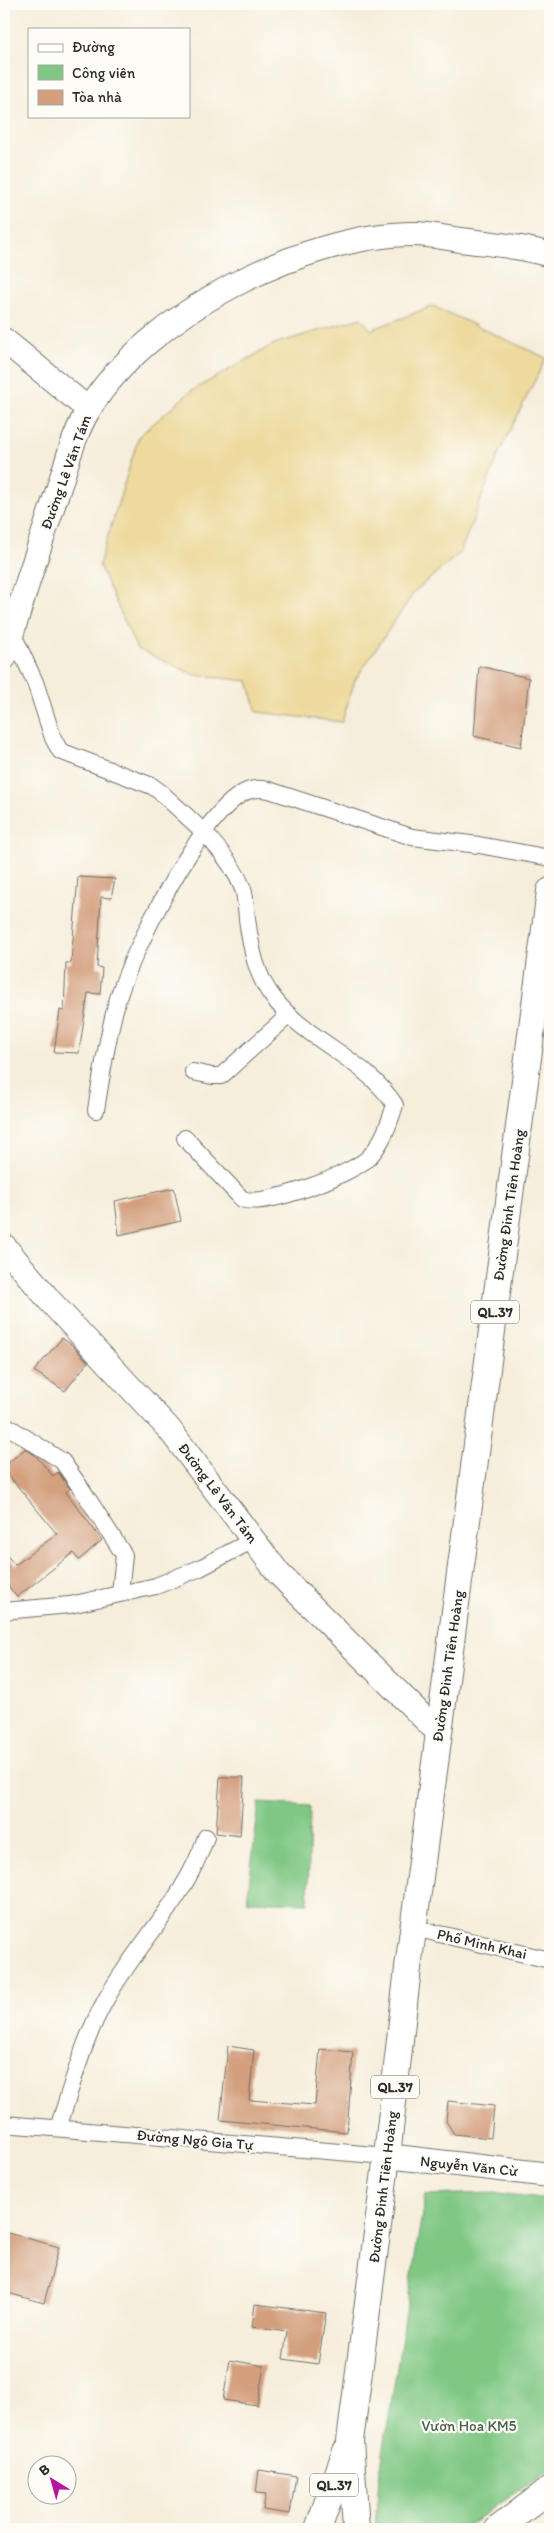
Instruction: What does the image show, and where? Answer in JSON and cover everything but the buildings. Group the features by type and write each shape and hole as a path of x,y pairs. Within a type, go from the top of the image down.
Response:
{"main road":[{"name":"Đường Đinh Tiên Hoàng","path":"356,2529 350,2441 439,1733 550,891"},
{"name":"Đường Đinh Tiên Hoàng","path":"318,2529 350,2441"},
{"path":"498,2529 550,2490"}],"street":[{"name":"Đường Lê Văn Tám","path":"4,658 73,445 88,409 111,379 150,340 228,286 304,253 359,240 415,234 530,249 550,255"},
{"path":"4,340 88,409"},
{"path":"12,632 35,682 53,738 60,751 152,786 203,833 235,873 244,890 252,954 259,973 274,999 289,1016 378,1083 394,1105 388,1126 369,1157 354,1169 271,1200 248,1201 242,1199 185,1138"},
{"path":"96,1110 120,993 149,927 203,833 228,804 244,792 261,788 412,837 479,845 550,858"},
{"path":"192,1072 221,1076 289,1016"},
{"name":"Đường Lê Văn Tám","path":"4,1246 50,1301 169,1429 279,1574 439,1733"},
{"path":"4,1424 62,1461 83,1490 124,1555 120,1593"},
{"path":"4,1611 70,1605 156,1586 200,1568 253,1540"},
{"path":"58,2128 89,2036 104,2002 182,1889 199,1857 206,1837"},
{"name":"Phố Minh Khai","path":"414,1928 550,1960"},
{"name":"Đường Ngô Gia Tự","path":"4,2124 387,2156"},
{"name":"Nguyễn Văn Cừ","path":"387,2156 550,2175"}],"green space":[{"path":"259,1803 310,1806 308,1903 247,1901"},
{"name":"Vườn Hoa KM5","path":"498,2193 550,2199 550,2470 462,2529 375,2529 379,2478 425,2195"}],"sand":[{"path":"433,306 546,358 500,451 460,553 415,591 355,680 342,722 257,712 248,681 195,675 137,649 99,565 139,436 190,392 274,344 361,318 371,330"}]}
